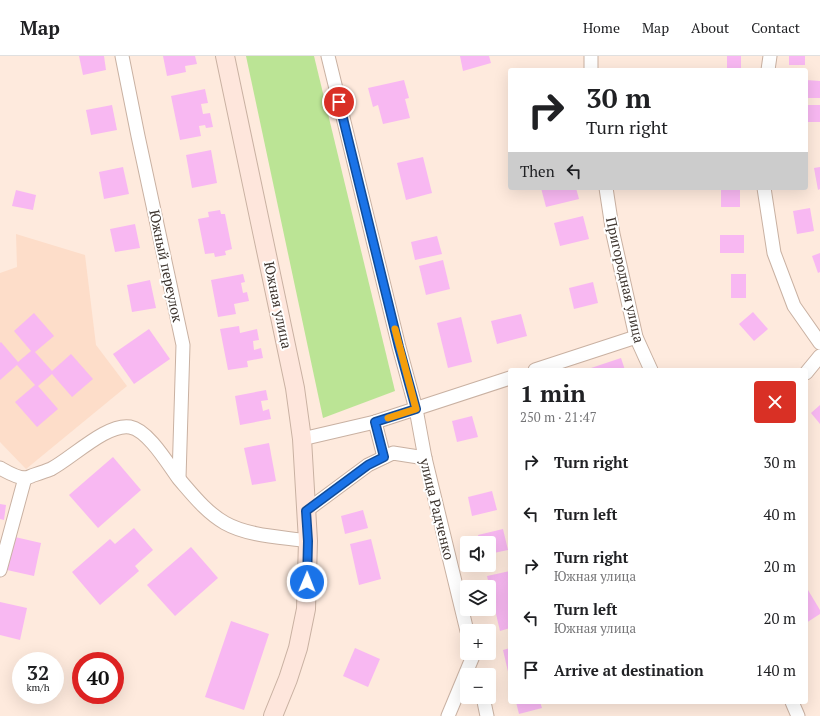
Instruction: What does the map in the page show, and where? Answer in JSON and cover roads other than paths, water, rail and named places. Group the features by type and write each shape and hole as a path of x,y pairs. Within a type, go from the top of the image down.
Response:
{"street":[{"name":"Южный переулок","path":"122,56 183,345 179,478"},
{"name":"Южная улица","path":"225,56 295,388 302,439 308,541 306,609 298,648 288,679 273,716"},
{"path":"328,56 399,347 416,409"},
{"path":"590,56 591,68"},
{"path":"768,68 770,56"},
{"name":"Пригородная улица","path":"606,190 613,234 636,337 650,368"},
{"path":"764,190 774,253 794,306 820,343"},
{"path":"541,368 636,337"},
{"path":"808,371 820,356"},
{"path":"302,439 375,422 508,379"},
{"name":"улица Радченко","path":"416,409 425,458 465,624"},
{"path":"375,422 384,457"},
{"path":"0,468 12,475 25,478 39,474 51,468 105,432 119,426 131,427 139,430 147,437 205,508 225,523 247,532 308,541"},
{"path":"306,511 368,465 392,453 425,458"},
{"path":"0,570 25,478"},
{"path":"448,716 471,660"},
{"path":"484,704 487,716"},
{"path":"793,704 798,716"}]}
